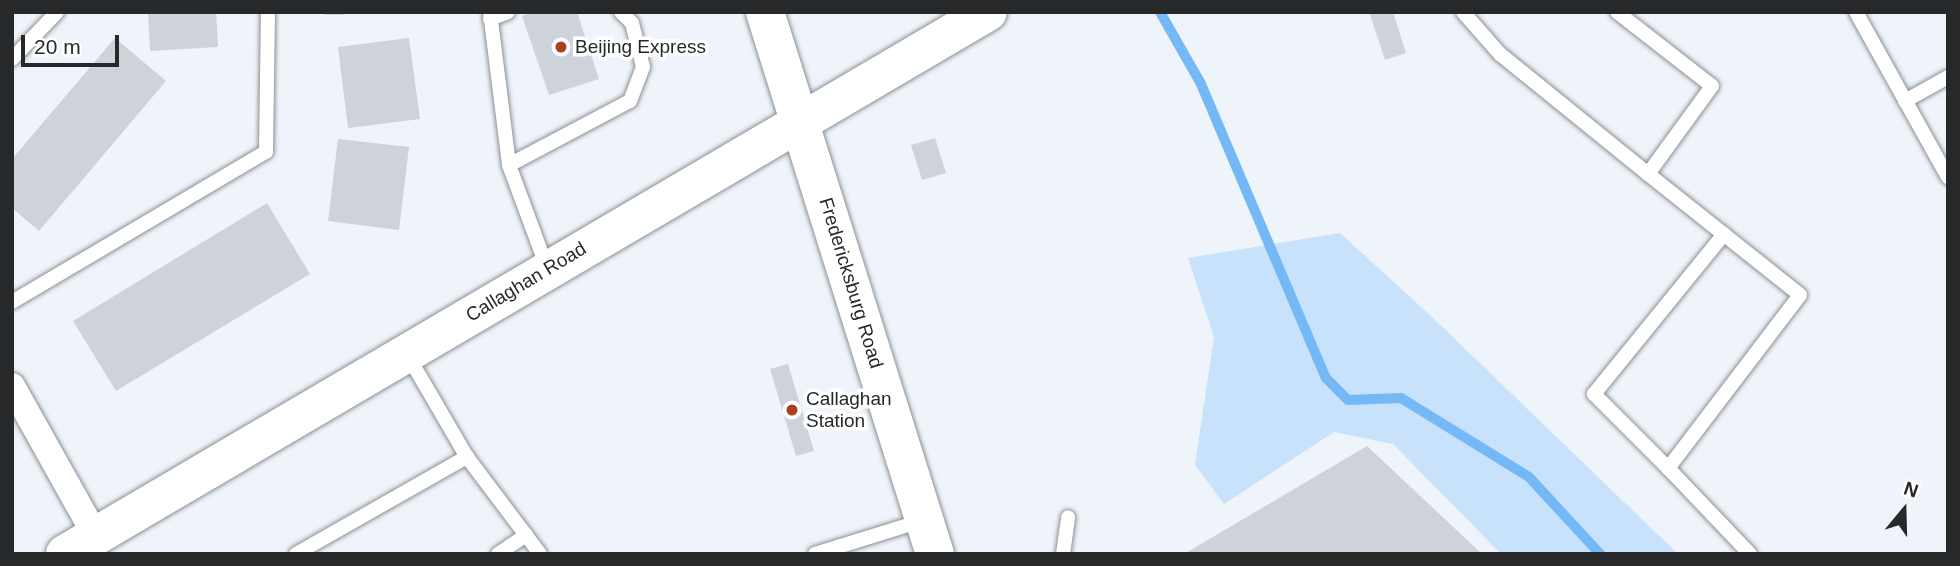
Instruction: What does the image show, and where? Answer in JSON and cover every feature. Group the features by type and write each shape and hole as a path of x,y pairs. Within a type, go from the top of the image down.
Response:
{"main road":[{"name":"Fredericksburg Road","path":"765,12 930,536"},
{"name":"Callaghan Road","path":"81,545 800,120 988,12"}],"street":[{"path":"12,386 81,545"}],"lane":[{"path":"12,59 57,12"},
{"path":"12,302 266,152 268,12"},
{"path":"508,12 490,16 509,165 547,269"},
{"path":"509,165 630,101 643,67 632,23 621,12"},
{"path":"1463,12 1500,54 1800,295 1668,468"},
{"path":"1617,12 1712,86 1648,174"},
{"path":"1856,12 1948,177"},
{"path":"1905,101 1948,78"},
{"path":"1724,234 1594,394 1750,554"},
{"path":"406,353 467,457 540,554"},
{"path":"296,554 467,457"},
{"path":"1063,554 1068,517"},
{"path":"498,554 526,536"},
{"path":"815,554 930,536"}],"shaded area":[{"path":"1340,233 1432,317 1678,554 1501,554 1393,444 1334,432 1224,504 1195,465 1214,337 1188,258"}],"building":[{"path":"148,12 216,12 218,47 150,51"},
{"path":"325,12 344,12 344,15 325,15"},
{"name":"Beijing Express","path":"533,12 577,12 599,79 549,95 522,16"},
{"path":"1369,12 1393,12 1406,53 1385,60"},
{"path":"115,38 166,81 39,231 12,208 12,159"},
{"path":"409,38 420,119 348,128 338,47"},
{"path":"935,138 946,173 922,180 911,145"},
{"path":"338,139 409,147 399,230 328,221"},
{"path":"267,203 310,274 116,391 73,321"},
{"name":"Callaghan Station","path":"788,364 814,451 796,456 770,369"},
{"path":"1367,446 1482,554 1184,554"}],"waterway":[{"path":"1160,12 1201,84 1326,378 1348,400 1401,398 1529,477 1600,554"}],"place":[{"name":"Beijing Express","path":"561,47"},
{"name":"Callaghan Station","path":"792,410"}]}
